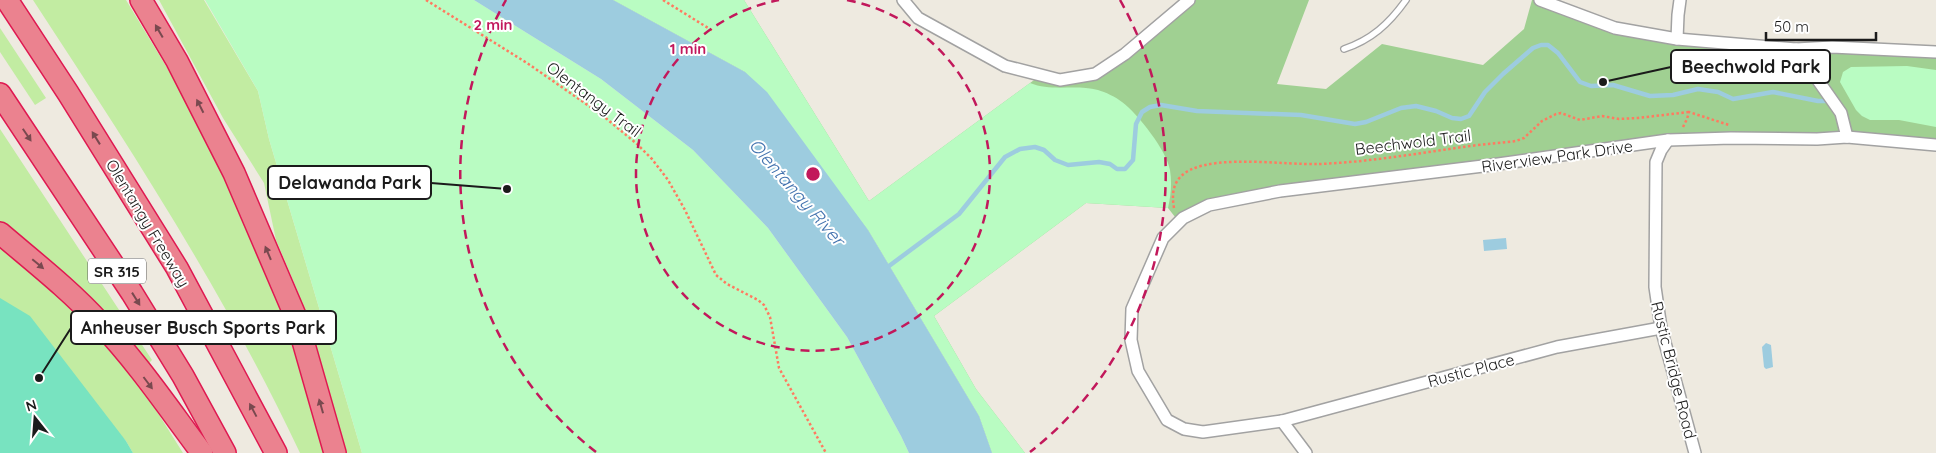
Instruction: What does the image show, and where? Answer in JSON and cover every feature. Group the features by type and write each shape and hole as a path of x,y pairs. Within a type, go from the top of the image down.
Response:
{"highway":[{"name":"Olentangy Freeway","path":"7,0 177,268 276,453"},
{"path":"141,0 177,61 234,173 271,259 297,320 335,453"},
{"name":"SR 315","path":"0,94 132,293 183,376 226,453"},
{"path":"0,233 48,273 100,322 124,350 202,453"}],"street":[{"path":"902,0 918,18 1005,66 1060,80 1095,74 1125,54 1189,0"},
{"path":"1540,0 1615,28 1677,39 1796,49 1832,47 1936,52"},
{"path":"1677,39 1680,0"},
{"path":"1796,49 1841,114 1847,137"},
{"name":"Riverview Park Drive","path":"1181,220 1209,205 1280,191 1491,165 1668,140 1847,137 1936,145"},
{"name":"Rustic Bridge Road","path":"1668,140 1656,162 1655,286 1661,328 1695,453"},
{"name":"Rustic Place","path":"1181,220 1163,238 1132,309 1131,340 1138,371 1167,420 1184,429 1203,432 1224,431 1282,420 1557,347 1661,328"},
{"path":"1282,420 1306,453"}],"lane":[{"path":"1344,50 1362,42 1383,28 1396,15 1406,0"}],"path":[{"name":"Olentangy Trail","path":"426,0 527,63 602,115 652,159 668,180 685,210 716,275 727,284 764,305 770,317 779,368 826,453"},
{"path":"664,0 713,32"},
{"name":"Beechwold Trail","path":"1181,220 1172,196 1175,182 1181,175 1192,169 1208,165 1242,162 1318,164 1362,161 1516,141 1524,138 1551,115 1560,113 1580,120 1602,116 1619,119 1646,118 1689,112"}],"green space":[{"path":"33,0 126,0 192,109 212,146 278,294 325,453 300,453 271,394 208,278 140,165"},
{"path":"159,0 204,0 258,91 269,139 362,453 345,453 298,292 276,240 264,183 223,118"},
{"path":"205,0 474,0 601,79 693,150 768,228 847,337 909,453 362,453 269,139 258,91"},
{"path":"613,0 744,0 869,201 1041,75 1095,74 1189,0 1309,0 1277,84 1326,89 1382,44 1483,65 1524,29 1532,0 1540,0 1615,28 1677,39 1936,52 1936,145 1731,138 1209,205 1179,222 1168,208 1086,203 934,316 976,389 1025,453 992,453 979,416 868,230 745,72"},
{"path":"613,0 744,0 869,201 1030,83 1055,88 1089,88 1098,90 1120,100 1136,115 1158,143 1168,162 1171,184 1168,208 1086,203 934,316 976,389 1025,453 992,453 979,416 868,230 745,72"},
{"path":"0,28 46,98 35,105 0,52"},
{"path":"1907,66 1936,70 1936,127 1899,120 1870,120 1856,110 1840,82 1843,72 1851,67"},
{"path":"0,129 152,360 147,365 22,240 0,222"},
{"path":"0,244 45,280 96,332 144,391 183,453 133,453 126,441 0,306"},
{"path":"0,298 30,316 126,441 133,453 0,453"}],"water":[{"name":"Olentangy River","path":"474,0 613,0 745,72 767,92 868,230 979,416 992,453 909,453 847,337 768,228 693,150 601,79"},
{"path":"1506,238 1507,249 1484,251 1483,240"},
{"path":"1766,343 1771,345 1773,367 1766,369 1764,367 1762,347"}],"waterway":[{"path":"889,266 959,214 1005,157 1020,149 1035,147 1044,150 1055,160 1068,165 1099,162 1110,164 1117,169 1125,169 1133,160 1136,124 1142,112 1150,107 1161,105 1197,111 1301,115 1355,124 1366,122 1401,108 1416,106 1436,111 1452,118 1461,119 1469,116 1485,92 1503,74 1533,48 1541,45 1548,45 1558,53 1580,82 1591,86 1613,85 1650,96 1673,95 1698,89 1718,92 1733,99 1773,92 1826,101"}],"place":[{"name":"Beechwold Park","path":"1603,82"},
{"name":"Delawanda Park","path":"507,189"},
{"name":"Anheuser Busch Sports Park","path":"39,378"}]}
